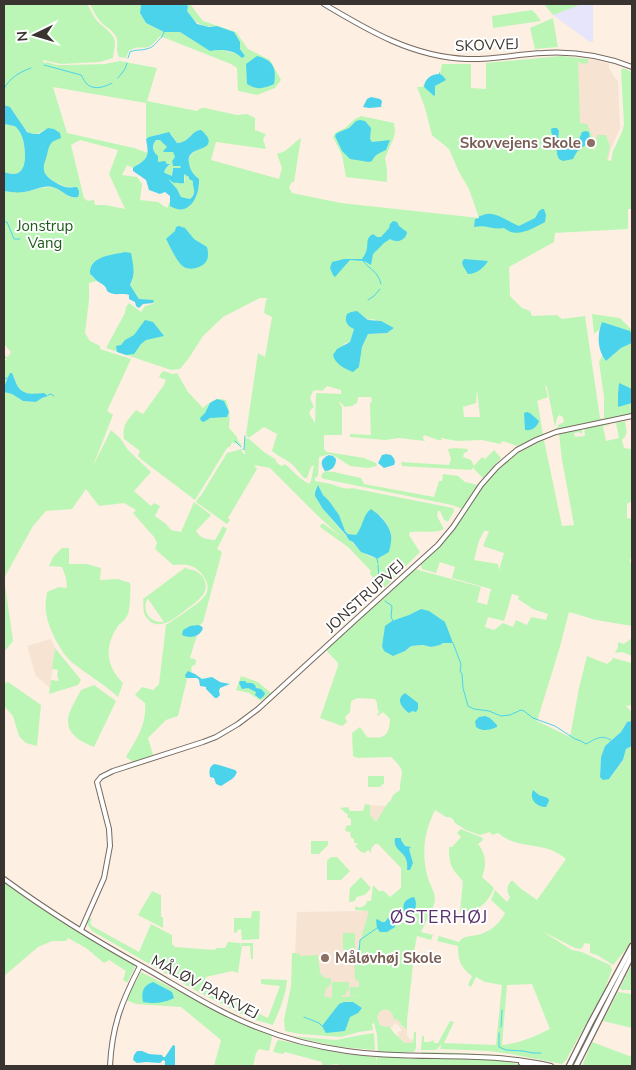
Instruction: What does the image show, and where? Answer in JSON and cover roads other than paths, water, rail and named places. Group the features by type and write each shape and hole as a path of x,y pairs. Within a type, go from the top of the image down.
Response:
{"main road":[{"path":"569,1066 632,946"},
{"path":"576,1066 632,955"}],"street":[{"name":"SKOVVEJ","path":"324,4 385,39 428,54 455,58 484,59 541,53 572,53 604,58 632,66"},
{"name":"JONSTRUPVEJ","path":"79,930 104,878 110,846 110,829 97,782 101,777 216,737 258,709 438,544 453,527 485,480 517,450 556,432 632,416"},
{"name":"MÅLØV PARKVEJ","path":"4,879 41,906 140,966 221,1011 259,1028 328,1048 372,1054 465,1056 551,1066"},
{"path":"110,1066 113,1036 118,1013 140,966"},
{"name":"MÅLØV PARKVEJ","path":"507,1060 534,1066"}],"water":[{"path":"141,4 185,4 188,6 187,11 197,24 209,27 217,26 234,32 240,42 240,49 245,56 242,58 235,53 227,51 210,51 180,32 164,32 146,23 140,13"},
{"path":"257,56 267,60 273,66 275,73 274,84 260,88 247,84 246,64"},
{"path":"440,71 440,74 446,80 435,86 434,96 424,87 429,78 439,74"},
{"path":"371,97 382,101 381,107 363,107 367,99"},
{"path":"4,105 10,107 27,132 39,134 48,128 60,133 61,138 50,145 44,164 45,173 62,186 77,187 78,197 71,197 56,188 48,187 21,192 4,191 4,172 13,174 22,170 25,150 24,141 19,130 15,126 4,124"},
{"path":"360,120 365,121 371,128 370,139 372,142 390,140 386,150 369,162 350,159 342,151 335,136"},
{"path":"553,128 557,128 559,131 558,139 563,148 575,144 582,132 589,132 590,139 573,159 563,161 558,157 556,142 551,131"},
{"path":"201,130 209,141 206,146 195,151 189,157 190,168 199,179 198,192 188,207 177,209 170,206 170,196 165,192 160,194 149,190 146,180 133,171 133,168 146,158 148,150 146,139 149,137 169,132 177,143 185,141","holes":["156,140 160,140 167,147 164,152 173,152 175,157 172,161 173,166 181,166 180,168 173,168 172,176 164,172 170,164 167,164 165,161 158,162 158,156 153,149","184,174 193,181 194,192 190,199 181,197 168,179 174,183 184,183"]},
{"path":"544,209 546,215 545,222 520,233 514,233 504,228 474,227 475,219 486,214 499,216 519,226 535,218"},
{"path":"393,221 397,222 407,232 403,239 394,241 390,239 384,243 373,254 371,265 364,261 350,260 335,277 333,275 330,268 332,262 344,259 362,259 367,251 369,237 373,234 381,237"},
{"path":"179,226 185,228 194,239 207,247 207,261 200,267 190,269 181,265 166,239"},
{"path":"125,252 131,253 133,265 133,277 130,285 139,299 153,300 153,303 143,304 139,308 135,302 129,299 129,295 110,293 104,285 90,274 93,263 97,260 102,257"},
{"path":"464,259 488,261 480,270 468,274 463,266 462,262"},
{"path":"357,311 368,320 381,321 394,328 387,333 368,334 362,347 359,367 353,372 338,364 333,355 337,349 350,342 354,329 347,323 346,317 347,314"},
{"path":"145,320 153,322 164,336 146,340 134,354 126,355 117,352 116,346 121,345 125,340 134,335"},
{"path":"602,322 630,331 632,335 632,343 621,348 606,361 601,352 599,342"},
{"path":"10,373 12,373 19,389 22,391 29,394 44,393 48,396 36,402 23,401 12,394 4,392"},
{"path":"619,383 632,389 632,403 618,407 618,395"},
{"path":"217,399 224,401 229,412 227,417 210,418 204,422 201,421 200,418 210,403"},
{"path":"527,412 539,421 530,430 525,430 524,413"},
{"path":"329,455 336,459 335,464 332,469 325,471 322,462"},
{"path":"382,455 391,455 395,462 394,465 384,468 378,463"},
{"path":"318,485 323,495 339,515 348,534 356,535 366,514 371,509 381,517 391,535 389,552 377,559 361,552 323,509 315,496"},
{"path":"421,609 429,611 445,622 453,643 443,643 431,647 423,645 411,646 393,656 384,651 382,646 385,626 392,621"},
{"path":"198,625 203,628 197,635 191,637 182,635 183,630 190,626"},
{"path":"188,671 202,679 212,677 220,682 230,684 220,688 220,695 215,698 206,687 200,686 197,678 186,678 185,675"},
{"path":"240,681 252,683 256,688 261,689 265,693 264,696 260,699 255,695 256,692 248,688 242,689"},
{"path":"405,693 418,703 416,712 412,711 409,713 402,706 400,698"},
{"path":"485,716 490,718 497,727 481,730 476,727 475,721 479,717"},
{"path":"631,721 632,746 626,749 623,760 609,779 603,780 600,777 601,757 605,746 621,732 627,722"},
{"path":"214,764 237,772 232,779 221,786 216,784 214,778 210,777 210,769"},
{"path":"533,790 539,795 548,798 549,801 546,807 539,806 534,802"},
{"path":"395,838 401,838 405,846 411,847 409,849 413,863 410,870 407,870 404,855 396,847"},
{"path":"414,897 416,905 414,913 404,912 403,906 405,902"},
{"path":"388,918 395,923 395,927 387,932 380,932 377,928 376,920 385,922"},
{"path":"153,982 172,992 174,998 159,1003 143,1002 142,995 144,989"},
{"path":"353,1002 362,1008 358,1013 350,1017 345,1031 326,1033 322,1026 339,1004"},
{"path":"173,1045 175,1046 175,1066 165,1066 165,1061 163,1060 160,1063 137,1063 133,1060 137,1051 165,1057"}],"waterway":[{"path":"128,58 130,52 153,46 162,37 164,32"},
{"path":"118,78 127,63"},
{"path":"44,65 81,75 91,87 103,87 112,83"},
{"path":"4,89 15,76 31,68"},
{"path":"4,222 7,222 14,239 20,239"},
{"path":"363,261 376,273 381,284"},
{"path":"368,300 380,289"},
{"path":"48,395 54,396"},
{"path":"243,449 245,436"},
{"path":"235,441 241,447"},
{"path":"377,559 378,563"},
{"path":"378,565 380,590"},
{"path":"385,601 392,606 391,617 393,621"},
{"path":"453,643 461,664 460,671 468,706 501,716 510,715 521,710 533,718 555,726 586,744 601,737 611,740"},
{"path":"394,922 399,920 404,912"},
{"path":"359,953 360,940 377,928"},
{"path":"501,1027 502,1010"},
{"path":"304,1017 322,1026"},
{"path":"499,1033 499,1047 506,1050 541,1053"}],"place":[{"name":"Skovvejens Skole","path":"591,143"},
{"name":"Måløvhøj Skole","path":"325,958"}],"district":[{"name":"ØSTERHØJ","path":"439,917"}],"park label":[{"name":"Jonstrup Vang","path":"45,234"}]}
